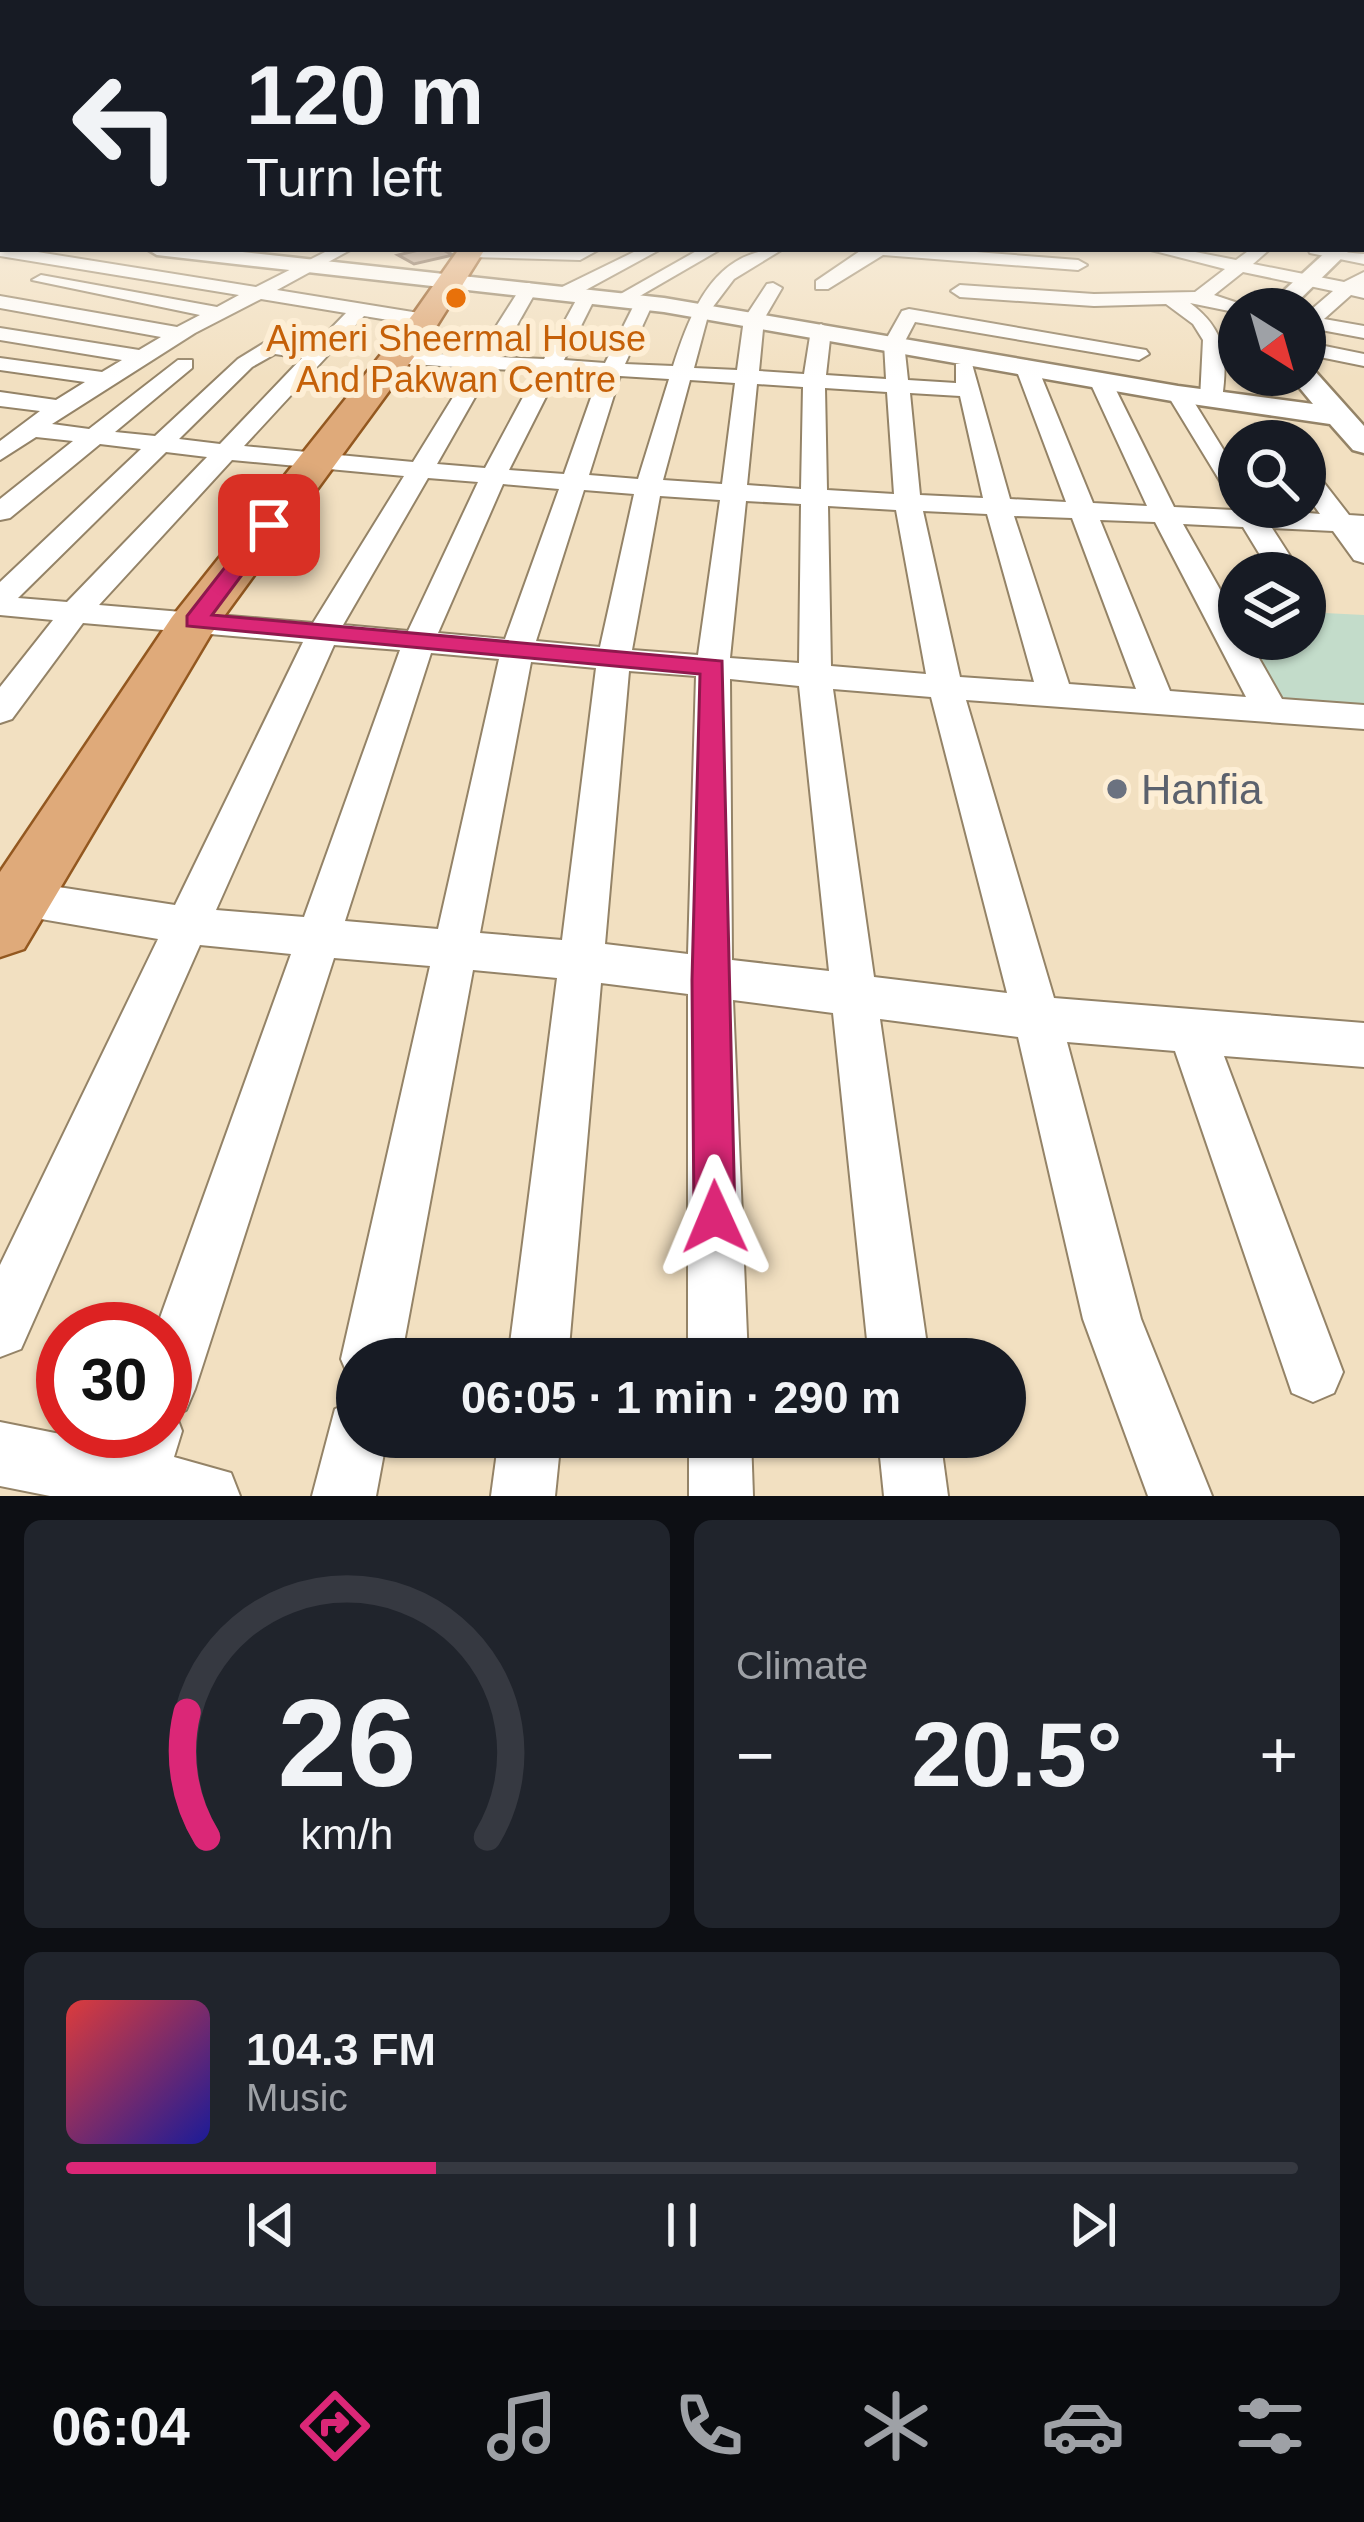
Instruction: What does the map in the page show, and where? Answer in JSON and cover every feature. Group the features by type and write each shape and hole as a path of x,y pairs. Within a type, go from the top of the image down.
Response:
{"main road":[{"path":"7,907 195,621 454,276"}],"street":[{"path":"13,252 361,308"},
{"path":"0,298 104,252"},
{"path":"183,252 454,276 632,301 1178,394 1351,417"},
{"path":"12,441 180,334 335,252"},
{"path":"0,711 75,612 228,453 324,339 361,308 454,276 587,252"},
{"path":"192,1310 419,641 494,473 549,365 576,294 648,252"},
{"path":"375,1338 517,650 632,301 708,252"},
{"path":"540,1338 614,658 649,484 700,311 728,275 770,252"},
{"path":"822,285 871,252"},
{"path":"881,252 922,263 1074,257 1098,313"},
{"path":"1195,252 1241,265 1364,259"},
{"path":"1200,297 1258,252"},
{"path":"950,322 977,258"},
{"path":"1325,259 1356,290 1326,310"},
{"path":"1297,288 1325,259"},
{"path":"38,279 220,313"},
{"path":"0,1328 323,633 529,288"},
{"path":"718,1338 710,980 713,667 754,319 773,288"},
{"path":"960,291 1028,296 1098,313 1134,300 1200,297 1218,302"},
{"path":"1024,334 1028,296"},
{"path":"0,298 180,334"},
{"path":"1172,299 1204,319 1219,353 1211,399"},
{"path":"1134,300 1145,340"},
{"path":"1145,340 1024,334 909,315 894,343 908,502 945,687 1037,1018 1112,1319 1180,1496"},
{"path":"1326,324 1360,328 1356,359 1326,353"},
{"path":"821,330 814,381 815,676 896,1338"},
{"path":"0,334 142,358"},
{"path":"0,603 244,363 271,346 324,339"},
{"path":"1113,382 1145,340"},
{"path":"960,354 998,506 1055,695"},
{"path":"397,357 969,390"},
{"path":"0,364 106,379"},
{"path":"0,512 185,364"},
{"path":"1026,366 1158,703"},
{"path":"1113,382 1164,514 1271,711"},
{"path":"1178,394 1218,462"},
{"path":"1326,395 1351,417 1364,444"},
{"path":"0,399 60,407"},
{"path":"12,441 89,437 228,453 908,502 1164,514 1218,510"},
{"path":"1326,497 1352,524 1364,554"},
{"path":"0,603 945,687 1364,717"},
{"path":"7,907 454,947 1037,1018 1364,1045"},
{"path":"1191,1030 1313,1372"},
{"path":"0,1454 138,1469 208,1496"},
{"path":"344,1496 352,1458"},
{"path":"523,1496 528,1458"},
{"path":"720,1458 721,1496"},
{"path":"911,1458 916,1496"}],"green space":[{"path":"1326,613 1364,615 1364,717 1271,711 1243,660 1326,660"}],"building":[{"path":"447,252 453,255 414,264 398,255"}],"place":[{"name":"Ajmeri Sheermal House And Pakwan Centre","path":"456,298"},
{"name":"Hanfia","path":"1117,789"}],"route":[{"path":"269,525 195,621 713,667 710,980 715,1217"}]}
